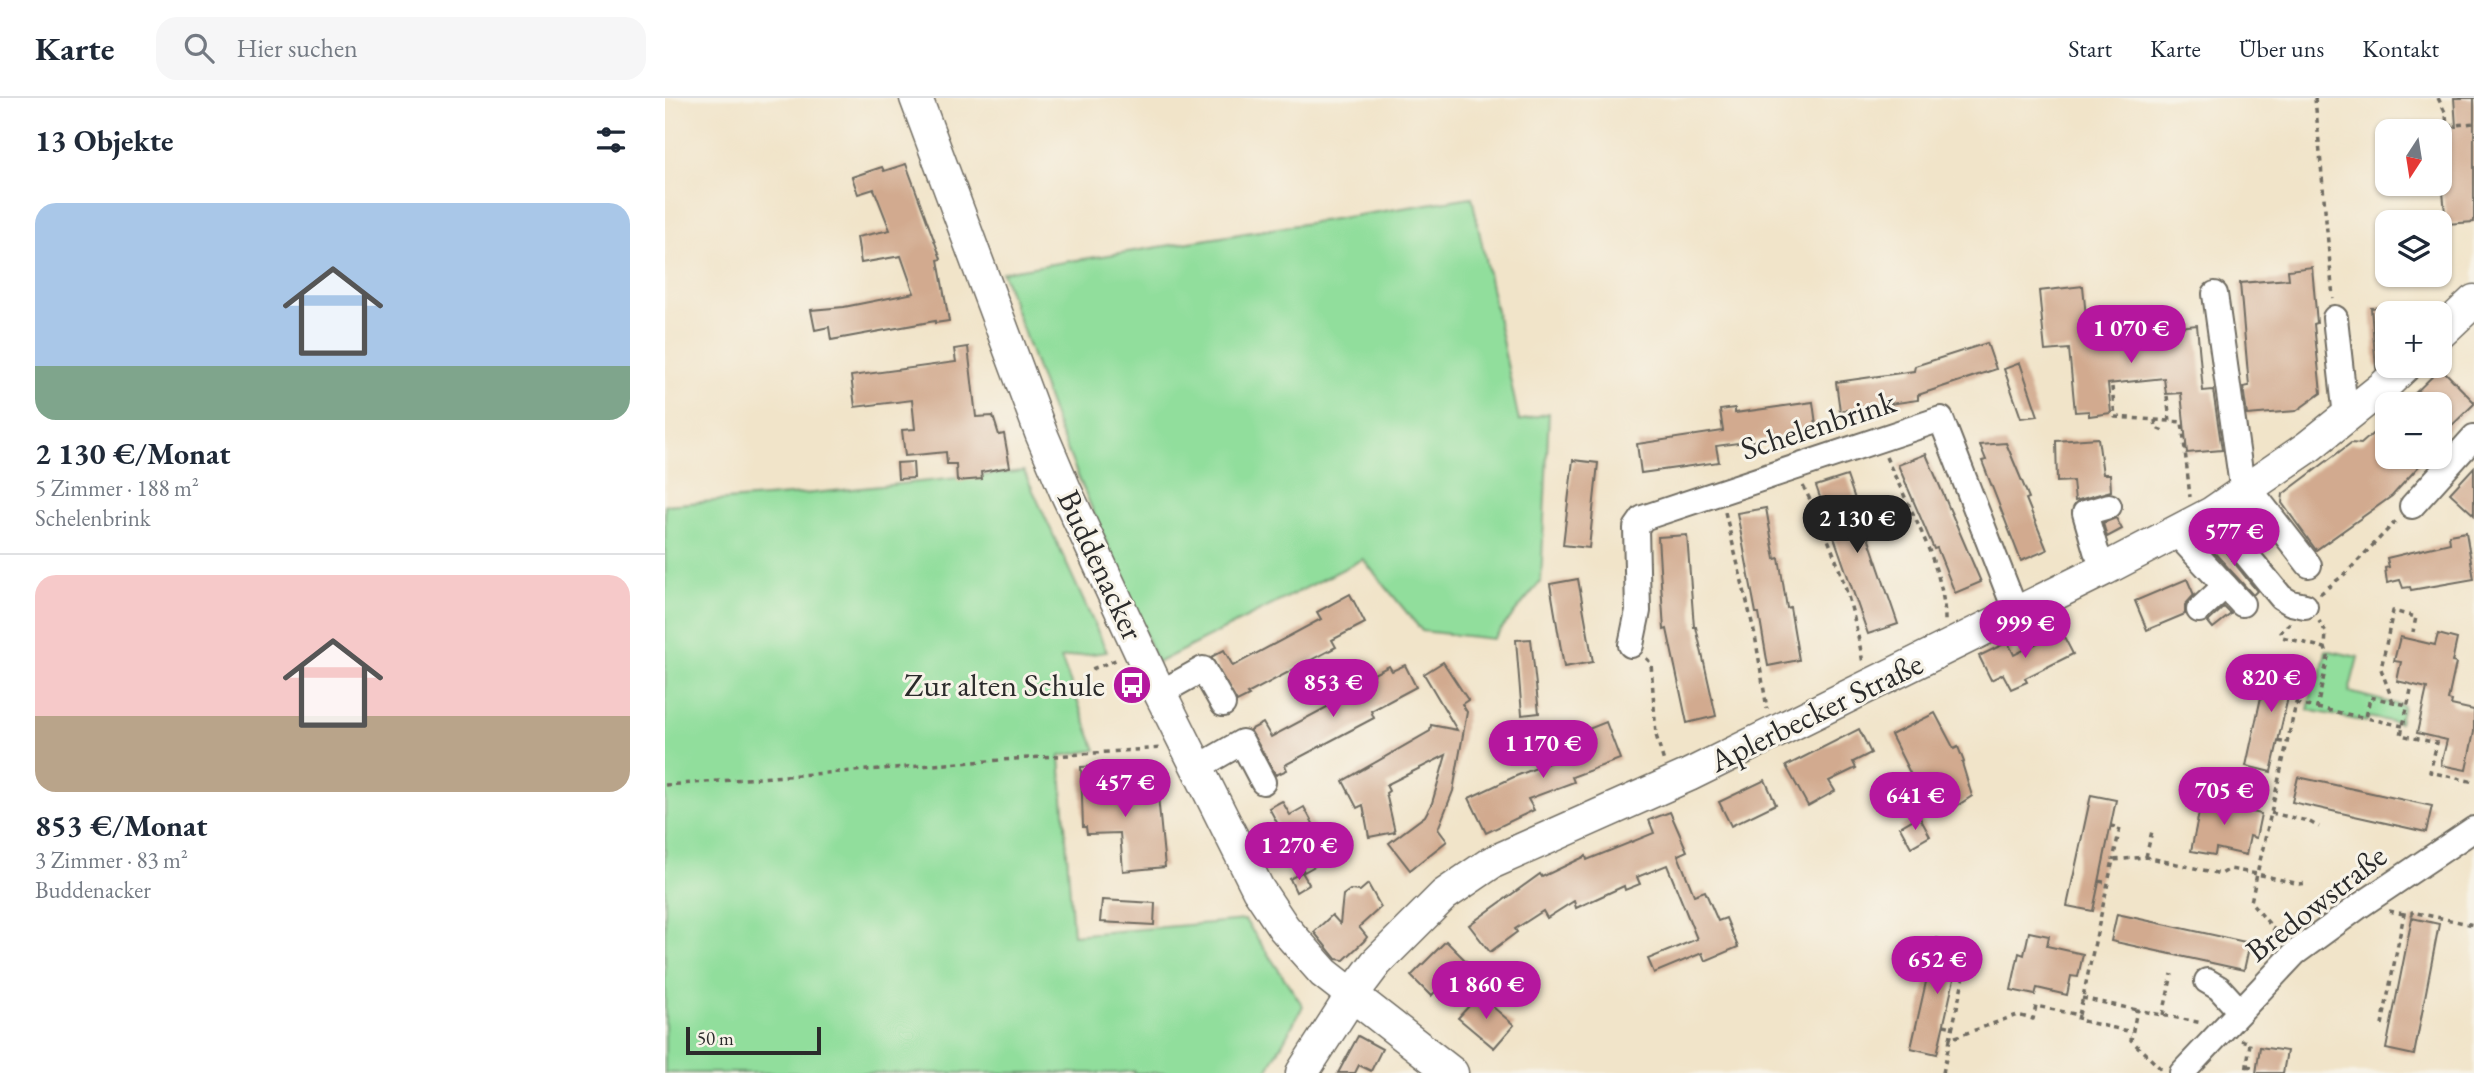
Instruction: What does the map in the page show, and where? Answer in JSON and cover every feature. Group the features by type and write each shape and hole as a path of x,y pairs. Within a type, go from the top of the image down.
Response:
{"main road":[{"name":"Buddenacker","path":"916,98 1041,433 1066,492 1160,693 1258,889 1318,966 1452,1073"},
{"path":"2452,322 2474,301"},
{"name":"Aplerbecker Straße","path":"1302,1073 1376,963 1444,895 1491,863 1689,775 2105,569 2174,531 2201,506 2246,491 2308,447 2391,378"}],"street":[{"path":"2215,293 2246,491 2309,565"},
{"path":"2335,318 2346,416"},
{"name":"Schelenbrink","path":"1631,645 1638,611 1636,528 1643,519 1941,419 2016,612"},
{"path":"2412,506 2474,437"},
{"path":"2105,569 2096,551 2085,513 2109,506"},
{"path":"2201,506 2281,597 2291,603 2305,606"},
{"path":"2174,531 2233,595 2199,610"},
{"path":"1160,693 1203,669 1223,704"},
{"path":"1197,768 1242,742 1263,782"},
{"name":"Bredowstraße","path":"2182,1073 2295,953 2474,829"},
{"path":"2207,981 2219,988 2227,1023"}],"path":[{"path":"2315,98 2335,318"},
{"path":"2438,98 2446,114 2448,127 2474,123"},
{"path":"2112,387 2115,417 2182,422 2201,506"},
{"path":"2167,396 2170,421"},
{"path":"2155,420 2156,428 2163,431"},
{"path":"1878,440 1932,559 1945,602 1945,629"},
{"path":"1793,468 1832,554 1858,628 1864,669"},
{"path":"1720,493 1755,635 1768,717"},
{"path":"2325,648 2284,638 2280,634 2282,629 2303,613 2305,606 2346,573 2412,506"},
{"path":"2393,702 2381,669 2393,611 2416,617 2413,632"},
{"path":"2317,708 2328,657 2325,648 2326,632"},
{"path":"1631,645 1651,663 1656,735 1664,763"},
{"path":"1093,669 1116,660"},
{"path":"2290,688 2299,690 2251,902 2295,953"},
{"path":"2411,690 2401,735 2437,743 2430,772 2474,782"},
{"path":"2366,718 2370,697 2407,705"},
{"path":"2296,704 2403,726"},
{"path":"2278,741 2287,743"},
{"path":"665,785 1161,748"},
{"path":"2271,813 2308,821 2319,827"},
{"path":"2111,826 2120,828 2078,1020 2132,1032"},
{"path":"2146,857 2151,831"},
{"path":"2113,860 2146,857 2221,874 2230,869 2299,884 2307,883"},
{"path":"2099,881 2108,883"},
{"path":"2382,1025 2404,914 2412,915 2412,912 2474,925"},
{"path":"2091,957 2100,958"},
{"path":"1943,1073 1965,971 1957,969"},
{"path":"2163,1015 2172,974"},
{"path":"2083,998 2163,1015 2227,1023 2250,1043 2246,1073"},
{"path":"1950,1039 2017,1015 2033,1019 2036,1006 2079,1016"},
{"path":"2137,1010 2130,1040 2165,1073"},
{"path":"1944,1025 1953,1027"},
{"path":"2247,1066 2257,1068"}],"green space":[{"path":"1472,197 1519,421 1549,413 1541,581 1493,639 1422,631 1363,559 1157,663 1060,433 1002,272"},
{"path":"1024,471 1107,652 1061,658 1096,750 1060,756 1073,935 1245,920 1303,1006 1266,1073 665,1073 665,505 814,493"},
{"path":"2326,650 2358,657 2349,692 2403,706 2399,723 2368,717 2367,722 2308,710 2315,678 2320,679"}],"building":[{"path":"2454,98 2474,98 2474,222 2452,224 2452,210 2445,210 2443,196 2452,196 2452,127 2456,127"},
{"path":"906,164 941,259 938,260 949,321 935,321 831,340 829,327 815,330 811,310 844,307 914,293 901,256 861,263 857,237 890,230 874,189 858,194 852,177 882,167 884,171"},
{"path":"2312,267 2321,393 2296,411 2247,415 2243,387 2249,386 2240,283 2289,279 2288,270"},
{"path":"2083,286 2089,347 2134,343 2134,339 2159,337 2158,329 2197,325 2203,391 2213,390 2222,450 2187,453 2181,393 2166,394 2164,378 2108,384 2111,413 2089,416 2089,411 2075,412 2069,349 2045,351 2039,291"},
{"path":"2371,308 2375,308 2375,356"},
{"path":"1987,343 1996,369 1918,395 1918,400 1840,411 1836,382 1914,371 1915,366"},
{"path":"968,347 976,417 993,416 999,435 1004,434 1010,467 981,472 982,479 957,481 956,464 947,464 946,452 905,456 902,430 915,429 912,400 855,407 851,376 956,362 954,349"},
{"path":"2020,363 2038,416 2021,418 2004,369"},
{"path":"2431,378 2451,378 2474,404 2452,425 2452,392 2416,392"},
{"path":"1813,402 1817,432 1716,446 1719,462 1641,473 1637,444 1723,431 1720,410 1735,408 1735,413"},
{"path":"2375,432 2375,469 2416,469 2392,496 2316,550 2282,503 2283,494 2351,443 2361,444"},
{"path":"2098,438 2103,474 2110,474 2111,491 2075,501 2073,481 2057,482 2056,441"},
{"path":"2006,443 2047,550 2021,561 1982,461 1986,460 1980,445"},
{"path":"1926,454 1981,582 1955,593 1898,465"},
{"path":"1573,460 1598,463 1589,548 1563,545"},
{"path":"913,462 914,478 898,479 897,463"},
{"path":"2474,467 2474,515 2450,493"},
{"path":"1847,476 1898,624 1868,634 1816,486"},
{"path":"1766,508 1775,559 1779,558 1787,608 1790,607 1799,660 1768,666 1737,513"},
{"path":"2116,518 2122,529 2107,537 2103,523"},
{"path":"2466,532 2474,579 2411,590 2410,587 2403,588 2400,580 2387,583 2387,558 2450,543 2449,535"},
{"path":"1687,535 1694,627 1716,716 1687,723 1667,629 1664,630 1658,537"},
{"path":"2219,544 2257,591 2253,595 2212,550"},
{"path":"1578,579 1593,662 1564,667 1550,584"},
{"path":"2187,579 2194,595 2185,605 2185,614 2147,630 2135,601"},
{"path":"1350,594 1365,623 1332,640 1336,647 1247,694 1249,696 1237,702 1211,657 1224,650 1233,666 1321,619 1317,612"},
{"path":"2224,607 2231,614 2213,628 2208,622"},
{"path":"2061,631 2073,654 2025,678 2027,682 2011,689 2003,674 1991,680 1979,656 2008,642 2014,655"},
{"path":"2438,634 2457,639 2452,662 2456,663 2448,700 2452,701 2451,705 2474,710 2474,732 2466,770 2441,765 2447,740 2417,733 2427,688 2397,681 2401,662 2394,661 2400,637 2435,645"},
{"path":"1531,639 1539,713 1522,715 1516,640"},
{"path":"2270,656 2296,662 2271,772 2246,766"},
{"path":"1443,662 1468,700 1462,704 1467,712 1453,791 1438,829 1447,841 1410,870 1389,843 1425,816 1432,803 1446,755 1386,785 1395,832 1369,837 1363,805 1357,808 1343,781 1430,731 1431,725 1457,730 1424,674"},
{"path":"1405,665 1416,687 1371,711 1374,718 1285,765 1287,770 1276,775 1250,730 1263,723 1271,737 1359,690 1356,684 1372,675 1389,666 1392,671"},
{"path":"1935,713 1954,749 1958,747 1972,796 1943,815 1925,803 1891,735"},
{"path":"1606,722 1620,759 1572,777 1574,782 1528,799 1534,810 1486,833 1469,798 1564,757 1562,751 1590,740 1586,730"},
{"path":"1859,729 1871,753 1853,762 1856,768 1829,781 1835,791 1808,806 1786,766"},
{"path":"1101,766 1102,791 1157,786 1165,867 1123,871 1120,833 1087,834 1086,827 1083,827 1081,767"},
{"path":"2298,777 2432,806 2426,832 2292,802"},
{"path":"1765,780 1776,804 1731,826 1719,802"},
{"path":"2208,791 2228,796 2225,806 2261,814 2256,838 2250,836 2246,855 2216,848 2215,855 2191,851 2199,813 2203,814"},
{"path":"2091,795 2116,800 2093,911 2067,906"},
{"path":"1282,801 1290,815 1304,807 1322,840 1338,832 1347,848 1304,872 1269,808"},
{"path":"1670,812 1687,851 1678,855 1694,895 1705,891 1718,921 1726,918 1738,947 1705,961 1702,953 1654,973 1648,959 1697,939 1667,865 1637,877 1640,884 1625,890 1624,886 1576,908 1574,901 1547,918 1543,911 1515,929 1517,932 1490,952 1469,925 1540,874 1542,877 1586,856 1587,860 1654,833 1649,820"},
{"path":"1919,816 1930,836 1911,847 1900,827"},
{"path":"1302,872 1309,884 1296,892 1290,879"},
{"path":"1368,884 1381,907 1359,927 1367,937 1364,941 1344,960 1336,959 1314,932 1332,915 1340,924 1343,895 1350,890 1360,891"},
{"path":"1102,900 1155,903 1154,925 1100,922"},
{"path":"2117,914 2250,943 2244,970 2111,941"},
{"path":"2412,918 2439,924 2414,1055 2386,1049"},
{"path":"2029,932 2049,936 2047,946 2083,954 2078,977 2071,976 2067,995 2037,988 2035,995 2011,990 2019,953 2024,955"},
{"path":"1936,938 1962,944 1937,1054 1911,1048"},
{"path":"1446,941 1466,961 1431,996 1411,976"},
{"path":"1479,995 1514,1025 1494,1048 1458,1018"},
{"path":"1358,1036 1382,1049 1371,1071 1359,1065 1355,1073 1338,1073"},
{"path":"2260,1047 2287,1051 2283,1073 2256,1073"}],"place":[{"name":"Zur alten Schule","path":"1132,685"}]}
